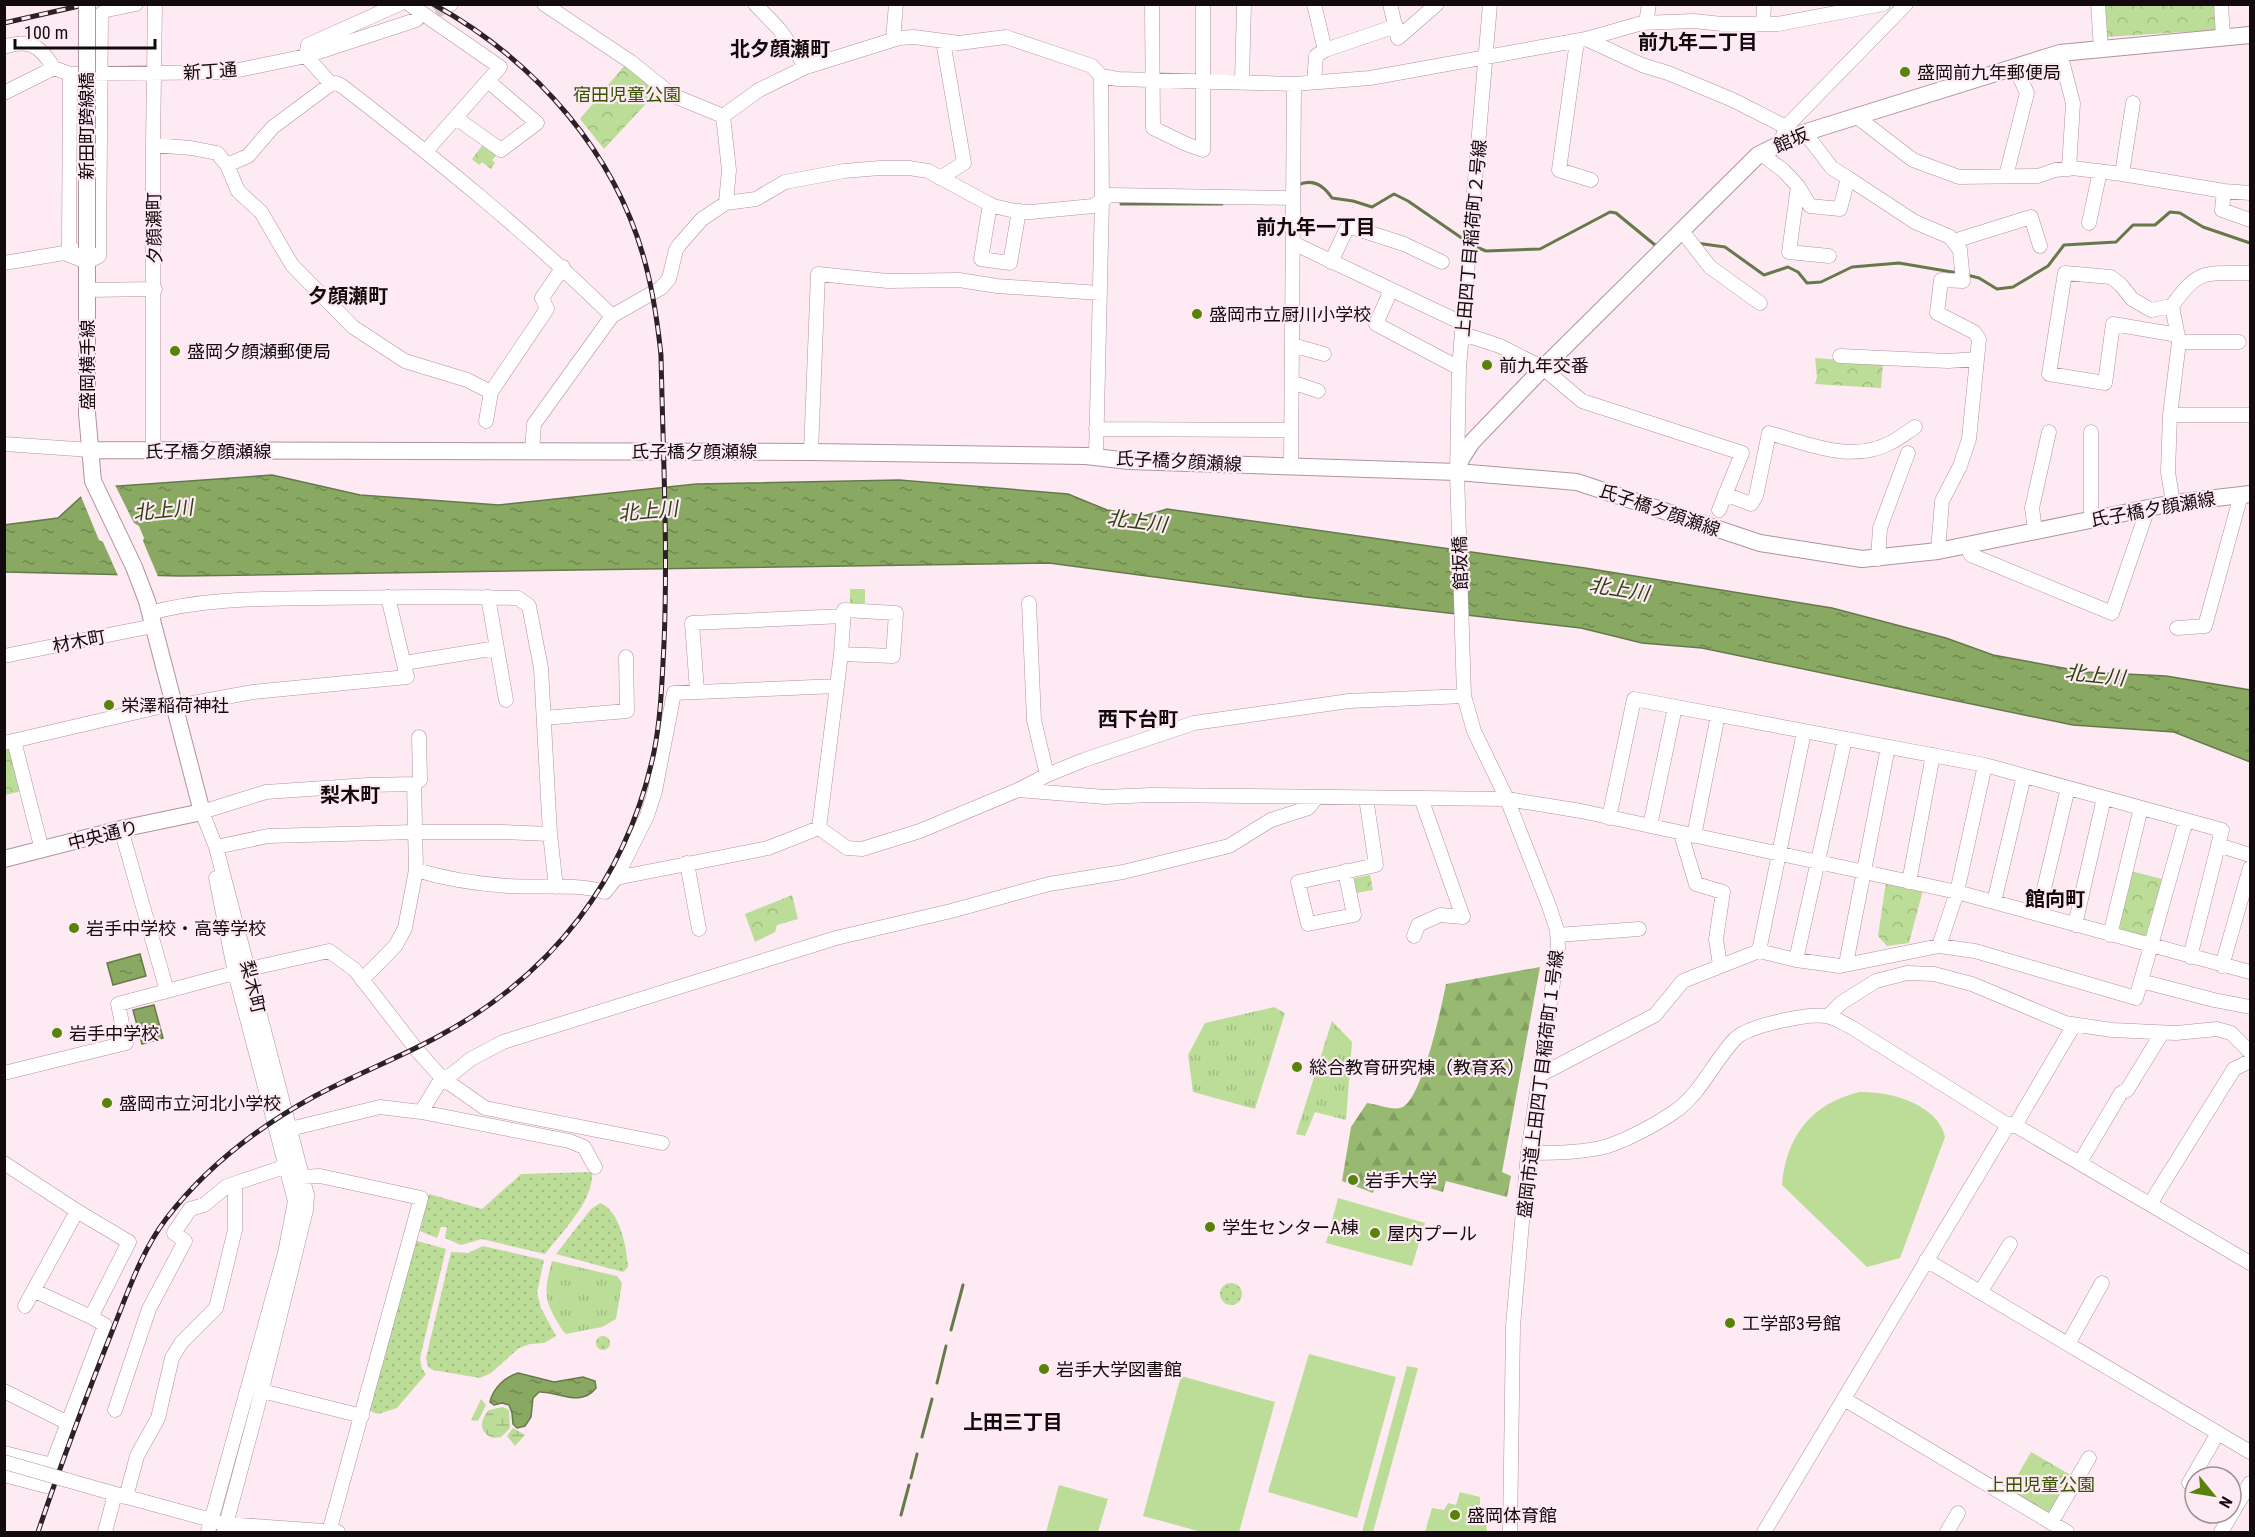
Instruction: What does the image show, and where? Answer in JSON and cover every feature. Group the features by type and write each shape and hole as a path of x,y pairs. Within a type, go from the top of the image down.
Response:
{"main road":[{"name":"新田町跨線橋","path":"87,4 87,255"},
{"name":"館坂","path":"1457,472 1461,459 1472,442 1543,368 1761,153 1805,133 2060,53 2250,35"},
{"name":"盛岡横手線","path":"87,255 87,414 93,481 134,567 150,614"},
{"name":"氏子橋夕顔瀬線","path":"91,450 153,452 811,452 1096,456 1129,461 1457,472 1577,482 1760,543 1851,558 1878,559 1938,551 2173,503 2246,494"},
{"path":"150,614 202,812"},
{"name":"中央通り","path":"4,859 121,829 202,812"}],"street":[{"path":"4,263 64,253 99,256 101,14 107,10 136,4"},
{"name":"夕顔瀬町","path":"153,452 155,4"},
{"path":"331,84 306,56 308,45 399,4"},
{"path":"409,4 500,67 426,152"},
{"path":"544,4 631,62 672,95 723,116"},
{"path":"755,4 779,29 806,67"},
{"path":"893,40 896,4"},
{"path":"1152,4 1153,128 1203,150 1203,4"},
{"path":"1242,82 1244,4"},
{"path":"1314,4 1325,50"},
{"path":"1390,4 1398,38 1437,4"},
{"name":"上田四丁目稲荷町２号線","path":"1457,472 1459,368 1490,4"},
{"path":"1646,23 1648,4"},
{"path":"1763,24 1764,4"},
{"path":"723,116 759,90 806,67 893,40 914,37 959,43 1006,37 1092,66 1101,76 1118,79 1294,84 1370,78 1581,40 1646,23 1694,21 1763,24 1842,9 1883,4"},
{"path":"1780,144 1786,126 1906,4"},
{"path":"2098,4 2101,49"},
{"path":"2221,4 2223,37"},
{"name":"新丁通","path":"54,68 70,74 229,72 306,56 416,20"},
{"path":"1314,82 1316,56 1325,50 1396,26"},
{"path":"1581,40 1733,100 1786,126"},
{"path":"1581,40 1559,170 1591,180"},
{"path":"940,178 964,163 944,41"},
{"path":"4,47 31,44 41,50 54,68 4,93"},
{"path":"2060,53 2073,103 2069,169"},
{"path":"2006,176 2027,93 2015,67"},
{"path":"70,74 69,246 87,255"},
{"path":"1096,456 1102,200 1101,76"},
{"path":"456,118 501,150 537,123 488,81"},
{"path":"227,165 248,156 273,127 331,84 336,83 426,152 563,267 612,316"},
{"path":"1291,466 1294,84"},
{"path":"2122,174 2133,103"},
{"path":"723,116 729,170 726,203"},
{"path":"1857,117 1913,160 1959,177 2038,176 2069,169 2100,171 2250,193"},
{"path":"1805,133 1832,168 1915,222 1950,237 1960,250 1963,281 1941,280 1937,313 1974,332 1979,339 1969,439 1960,466 1942,501 1938,551"},
{"path":"153,145 217,153 227,165 238,191 261,212 292,265 353,327 405,361 466,380 491,392"},
{"path":"1761,153 1783,170 1798,186 1810,206 1840,209 1848,178"},
{"path":"532,451 534,424 612,316 661,288 669,279 676,250 702,219 726,203 756,199 784,182 844,171 909,168 928,171 990,204 1031,212 1093,206 1110,195 1293,198"},
{"path":"2090,223 2100,171"},
{"path":"1798,186 1789,252 1829,256"},
{"path":"2224,191 2222,210 2250,220"},
{"path":"990,204 981,259 1010,263 1019,211"},
{"path":"1954,241 2031,217 2040,246"},
{"path":"1331,262 1348,226 1404,244 1442,262"},
{"path":"1674,240 1760,303"},
{"path":"1293,243 1543,368 1582,401 1742,453 1719,510"},
{"path":"486,421 491,392 547,309 542,298 563,267"},
{"path":"2172,306 2151,310 2132,299 2111,277 2065,273 2049,374 2105,383 2113,324 2178,338 2239,342"},
{"path":"2173,503 2168,472 2170,415 2178,338 2172,306 2187,284 2203,274 2250,273"},
{"path":"811,452 818,274 888,281 959,280 997,286 1100,292"},
{"path":"87,290 155,289"},
{"path":"1391,290 1376,324 1459,368"},
{"path":"1292,345 1324,354"},
{"path":"1840,356 1948,361 1977,359"},
{"path":"1292,382 1318,391"},
{"path":"2170,415 2250,415"},
{"path":"1725,494 1751,504 1756,496 1769,433 1843,453 1867,452 1883,446 1915,427"},
{"path":"1096,429 1291,430"},
{"path":"2035,530 2032,508 2049,432"},
{"path":"2091,432 2091,519"},
{"path":"4,444 91,450"},
{"path":"1878,559 1880,528 1908,453"},
{"name":"館坂橋","path":"1457,472 1463,654"},
{"path":"2177,628 2205,626 2246,494"},
{"path":"1966,545 1971,555 2112,613 2148,508"},
{"path":"42,850 9,742 175,704 187,704 253,692 407,678 388,597"},
{"name":"材木町","path":"4,656 166,608 243,600 388,597 518,598 529,606 541,668 550,834 556,887"},
{"path":"488,597 506,700"},
{"path":"1029,603 1034,720 1047,775"},
{"path":"819,828 841,654 844,610 896,613 893,656 841,654"},
{"path":"697,691 692,623 843,616"},
{"path":"404,663 496,648"},
{"name":"盛岡市道上田四丁目稲荷町１号線","path":"1463,654 1464,696 1474,731 1507,799 1549,906 1558,948 1528,1154 1513,1326 1510,1533"},
{"path":"544,718 627,711 626,657"},
{"path":"416,870 436,876 507,886 556,887 605,892 616,878 648,816 674,693 837,686"},
{"path":"819,828 847,848 862,849 920,831 1084,760 1194,723 1349,701 1464,696"},
{"path":"1609,818 1634,699 1985,765 2222,830 2190,957"},
{"path":"1650,826 1675,707"},
{"path":"1718,715 1688,835 1696,885 1723,892 1716,939 1720,966"},
{"path":"1759,951 1804,732"},
{"path":"210,1526 294,1213 295,1201 292,1164 202,812 266,792 414,784 420,780 420,737"},
{"path":"1796,960 1845,739"},
{"path":"1846,964 1888,747"},
{"path":"1909,882 1933,755"},
{"path":"1939,946 1957,892 1985,765"},
{"path":"1994,902 2024,776"},
{"path":"362,980 396,945 405,928 416,870 414,784"},
{"path":"2038,914 2068,788"},
{"path":"1018,790 1105,797 1151,795 1507,799 1581,811 1957,892 2250,972"},
{"path":"421,1112 442,1078 451,1075 471,1059 503,1042 837,938 1049,884 1123,872 1229,846 1270,820 1308,808 1317,797"},
{"path":"1345,871 1354,915 1308,924 1298,882 1345,871 1376,864 1366,798"},
{"path":"1414,936 1418,925 1440,915 1463,917 1421,798"},
{"path":"2075,925 2104,798"},
{"path":"2110,934 2141,808"},
{"name":"梨木町","path":"202,812 216,847 242,971 290,1129 292,1164"},
{"path":"1540,1075 1655,1015 1683,981 1759,951 1796,960 1840,966 1939,946 1976,951 2136,998 2186,820"},
{"path":"616,878 768,848 819,828"},
{"path":"121,829 167,991"},
{"path":"216,847 268,836 414,832 550,834"},
{"path":"2218,845 2250,855"},
{"path":"687,863 699,929"},
{"path":"2222,966 2249,877"},
{"path":"1557,935 1639,929"},
{"path":"4,1073 126,1043 118,1004 329,951 355,970 442,1078 485,1108 662,1143"},
{"path":"1828,1016 1841,1004 1876,981 1907,974 1934,974 1972,984 2006,1000 2074,1025 2176,1034 2217,1029 2231,1034 2250,1052"},
{"path":"2141,981 2250,1007"},
{"path":"1528,1154 1603,1148 1673,1113 1686,1103 1736,1037 1750,1030 1805,1015 1828,1016 1851,1027 2008,1125 2018,1127 2080,1162 2250,1263"},
{"path":"1764,1533 2008,1125 2017,1122 2074,1025"},
{"path":"2080,1162 2121,1093 2127,1090 2162,1033"},
{"path":"2150,1204 2234,1069 2250,1061"},
{"path":"290,1129 380,1107 421,1112 569,1141 584,1147 595,1167"},
{"path":"4,1163 129,1242 91,1317"},
{"path":"225,1528 262,1391 306,1210 307,1195 302,1177 292,1164"},
{"path":"115,1410 149,1310 185,1241 174,1233 190,1209 204,1205 226,1186 292,1164"},
{"path":"302,1177 320,1176 420,1198 329,1532"},
{"path":"105,1533 115,1494 158,1418 172,1358 181,1343 216,1308 235,1230 235,1184"},
{"path":"25,1306 77,1211"},
{"path":"1981,1291 2010,1244"},
{"path":"1926,1260 2250,1452"},
{"path":"2068,1344 2102,1283"},
{"path":"4,1475 46,1486 105,1325 35,1291"},
{"path":"4,1391 68,1423"},
{"path":"262,1391 362,1416"},
{"path":"1844,1399 2067,1533"},
{"path":"2199,1465 2218,1433"},
{"path":"4,1453 52,1465"},
{"path":"2051,1523 2089,1458"},
{"path":"4,1462 115,1494 210,1526 338,1533"},
{"path":"2221,1533 2250,1483"},
{"path":"1947,1533 1959,1513"}],"green space":[{"path":"2103,5 2216,5 2217,30 2105,37"},
{"name":"宿田児童公園","path":"624,66 645,81 655,94 604,149 580,119"},
{"path":"484,143 498,154 492,160 495,163 491,169 482,162 479,165 472,159"},
{"path":"1815,358 1883,363 1881,388 1815,384 1817,377"},
{"path":"850,589 865,589 865,603 850,603"},
{"path":"12,747 22,791 5,795 4,749"},
{"path":"2131,871 2162,879 2146,935 2141,937 2117,929"},
{"path":"1370,875 1373,890 1356,893 1354,878"},
{"path":"1886,882 1923,890 1909,943 1887,946 1878,936"},
{"path":"792,895 798,919 777,925 775,932 755,942 745,914"},
{"path":"1540,967 1502,1172 1511,1176 1507,1197 1446,1181 1443,1192 1380,1174 1373,1193 1342,1181 1351,1127 1367,1103 1400,1108 1408,1103 1415,1090 1429,1053 1446,984"},
{"path":"1274,1007 1285,1013 1255,1109 1193,1092 1188,1055 1205,1023"},
{"path":"1332,1021 1352,1042 1346,1120 1315,1112 1305,1136 1296,1134"},
{"path":"1860,1092 1898,1097 1923,1108 1941,1126 1945,1137 1900,1258 1867,1267 1782,1185 1789,1151 1804,1124 1828,1104"},
{"path":"592,1172 588,1194 576,1216 545,1254 482,1239 461,1245 445,1238 447,1227 441,1227 437,1238 420,1231 429,1194 482,1209 521,1174"},
{"name":"屋内プール","path":"1338,1198 1425,1223 1412,1266 1326,1243"},
{"path":"600,1203 613,1213 621,1231 628,1267 623,1272 556,1254 591,1209"},
{"path":"414,1240 446,1249 420,1358 422,1369 426,1374 397,1408 378,1414 370,1411 369,1405"},
{"path":"483,1246 544,1260 537,1293 541,1308 556,1336 544,1343 519,1348 491,1373 480,1378 433,1370 428,1367 426,1358 451,1252 468,1253"},
{"path":"552,1261 617,1276 622,1283 616,1319 602,1327 566,1334 552,1312 547,1298 547,1282"},
{"path":"1231,1283 1239,1286 1242,1294 1239,1302 1231,1305 1223,1302 1220,1294 1223,1286"},
{"path":"600,1336 606,1336 610,1343 606,1350 600,1350 596,1346 596,1340"},
{"path":"1309,1354 1396,1377 1357,1518 1268,1492"},
{"path":"1407,1366 1418,1368 1373,1532 1362,1532"},
{"path":"1181,1376 1275,1402 1239,1532 1202,1532 1143,1516"},
{"path":"481,1399 486,1405 478,1421 471,1420"},
{"path":"503,1407 509,1410 510,1428 501,1437 488,1436 482,1426 483,1418 489,1410"},
{"path":"513,1428 525,1435 515,1446 507,1436"},
{"name":"上田児童公園","path":"2031,1452 2074,1477 2051,1517 2008,1492"},
{"path":"1059,1485 1108,1499 1098,1532 1046,1532"},
{"name":"盛岡体育館","path":"1460,1492 1480,1497 1480,1519 1486,1521 1487,1532 1425,1532 1432,1508 1444,1510 1448,1503 1456,1505"}],"water":[{"name":"北上川","path":"272,475 360,495 499,505 696,484 899,480 1068,494 1107,510 1144,516 1167,509 1585,568 1832,608 1946,638 1993,655 2085,672 2166,676 2250,690 2250,762 2174,732 2073,725 1702,648 1642,643 1581,628 1306,597 1049,563 181,576 5,572 4,525 58,518 91,488"},
{"path":"140,954 146,976 113,985 107,963"},
{"path":"154,1005 163,1038 142,1044 133,1010"},
{"path":"518,1373 554,1382 583,1377 595,1381 596,1388 590,1394 576,1398 539,1392 533,1398 531,1417 525,1426 517,1428 513,1424 509,1405 502,1403 494,1405 490,1402 500,1384"}],"pier":[{"path":"114,483 134,523 139,526 159,579 119,578 103,542 99,540 80,494 90,485"}],"waterway":[{"path":"1298,185 1309,182 1318,184 1332,198 1372,207 1394,194 1466,241"},
{"path":"1121,204 1222,204"},
{"path":"1474,246 1486,251 1540,249 1610,212 1616,213 1655,245 1659,244"},
{"path":"1967,275 1979,278 1997,289 2013,287 2048,266 2064,245 2116,242 2133,225 2155,225 2170,212 2180,213 2203,227 2250,243"},
{"path":"1696,243 1725,247 1764,275 1788,267 1798,272 1807,283 1821,282 1852,267 1899,263 1958,273"},
{"path":"951,1330 963,1285"},
{"path":"937,1383 946,1346"},
{"path":"922,1437 932,1399"},
{"path":"911,1478 917,1454"},
{"path":"901,1515 909,1485"}],"tunnel":[{"path":"416,20 447,6"}],"railway":[{"path":"4,23 88,4"},
{"path":"38,1532 74,1430 130,1287 149,1245 166,1219 216,1165 273,1121 330,1088 439,1036 480,1011 516,984 550,953 579,919 604,882 625,841 642,798 654,752 663,671 665,536 661,355 656,312 647,270 634,228 616,188 594,150 568,115 538,82 506,53 433,4"}],"place":[{"name":"盛岡前九年郵便局","path":"1905,72"},
{"name":"盛岡市立厨川小学校","path":"1197,314"},
{"name":"盛岡夕顔瀬郵便局","path":"175,351"},
{"name":"前九年交番","path":"1487,365"},
{"name":"栄澤稲荷神社","path":"109,705"},
{"name":"岩手中学校・高等学校","path":"74,928"},
{"name":"岩手中学校","path":"57,1033"},
{"name":"総合教育研究棟（教育系）","path":"1297,1067"},
{"name":"盛岡市立河北小学校","path":"107,1103"},
{"name":"岩手大学","path":"1353,1180"},
{"name":"学生センターA棟","path":"1210,1227"},
{"name":"屋内プール","path":"1375,1233"},
{"name":"工学部3号館","path":"1730,1323"},
{"name":"岩手大学図書館","path":"1044,1369"},
{"name":"盛岡体育館","path":"1455,1515"}],"district":[{"name":"前九年二丁目","path":"1698,42"},
{"name":"北夕顔瀬町","path":"780,49"},
{"name":"前九年一丁目","path":"1316,227"},
{"name":"夕顔瀬町","path":"348,296"},
{"name":"西下台町","path":"1138,719"},
{"name":"梨木町","path":"350,795"},
{"name":"館向町","path":"2055,899"},
{"name":"上田三丁目","path":"1013,1422"}]}
